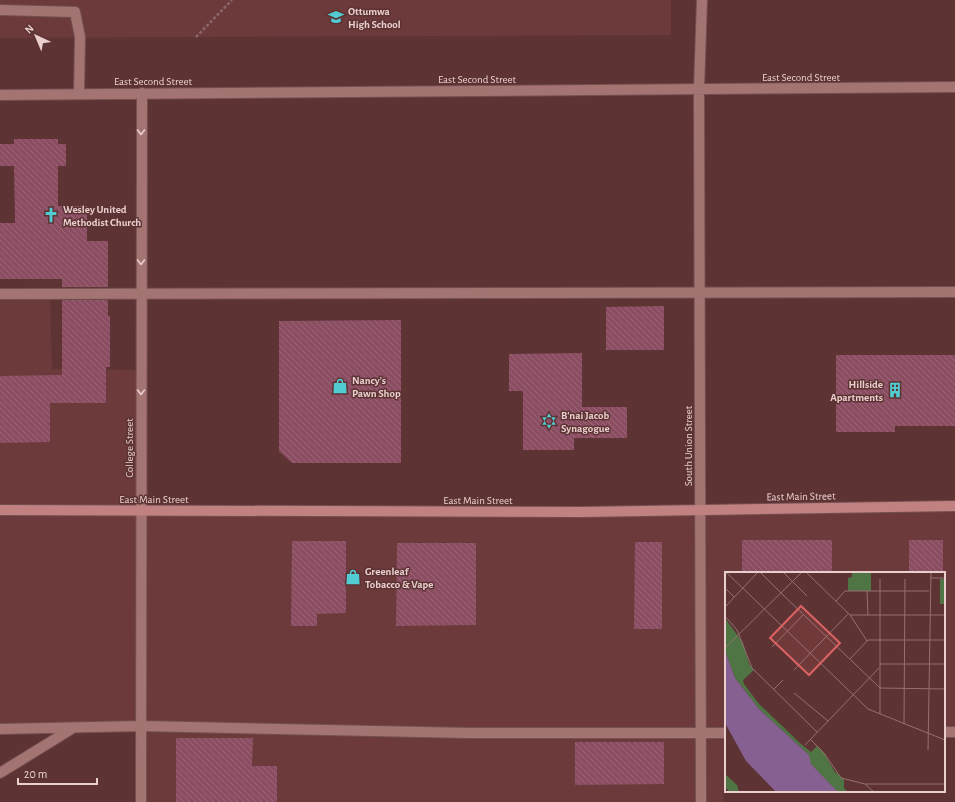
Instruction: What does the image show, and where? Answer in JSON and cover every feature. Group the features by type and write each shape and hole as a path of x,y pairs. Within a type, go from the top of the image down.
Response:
{"main road":[{"name":"East Main Street","path":"0,510 582,512 955,506"}],"street":[{"name":"South Union Street","path":"701,802 699,89 702,0"},
{"path":"0,10 75,12 80,37 79,94"},
{"name":"East Second Street","path":"0,94 955,87"},
{"name":"College Street","path":"141,802 140,511 142,93"},
{"path":"0,294 955,292"},
{"path":"0,729 141,726 468,733 725,733"},
{"path":"0,773 74,727"}],"path":[{"path":"196,37 232,0"}],"shaded area":[{"name":"Ottumwa High School","path":"0,0 671,0 671,35 0,38"},
{"path":"0,294 50,294 52,369 141,370 140,510 955,506 955,733 945,733 945,572 725,572 725,756 723,802 142,802 141,726 0,729"}],"building":[{"name":"Wesley United Methodist Church","path":"14,139 58,139 58,144 66,144 66,166 58,166 58,206 87,206 87,241 108,241 108,287 62,287 62,279 0,279 0,223 15,223 14,166 0,166 0,144 14,144"},
{"path":"62,300 108,300 108,316 110,316 110,367 106,367 106,403 50,403 50,442 0,443 0,376 62,375"},
{"path":"664,306 664,350 606,350 606,307"},
{"name":"Nancy's Pawn Shop","path":"401,320 401,463 292,463 279,451 279,321"},
{"name":"B'nai Jacob Synagogue","path":"582,353 582,407 627,407 627,438 574,438 574,450 523,450 523,391 509,391 509,354"},
{"name":"Hillside Apartments","path":"836,355 955,355 955,426 895,426 895,432 836,432"},
{"path":"742,540 832,540 832,572 742,572"},
{"path":"909,540 943,540 943,572 909,572"},
{"path":"292,541 346,541 346,613 317,614 317,626 291,626"},
{"path":"635,542 662,542 662,629 634,629"},
{"path":"397,543 476,543 476,625 396,626"},
{"path":"176,738 253,738 252,766 277,766 277,802 176,802"},
{"path":"575,742 664,742 664,784 575,785"}],"place":[{"name":"Ottumwa High School","path":"336,17"},
{"name":"Wesley United Methodist Church","path":"51,215"},
{"name":"Nancy's Pawn Shop","path":"340,386"},
{"name":"Hillside Apartments","path":"895,390"},
{"name":"B'nai Jacob Synagogue","path":"549,421"},
{"name":"Greenleaf Tobacco & Vape","path":"353,577"}]}
